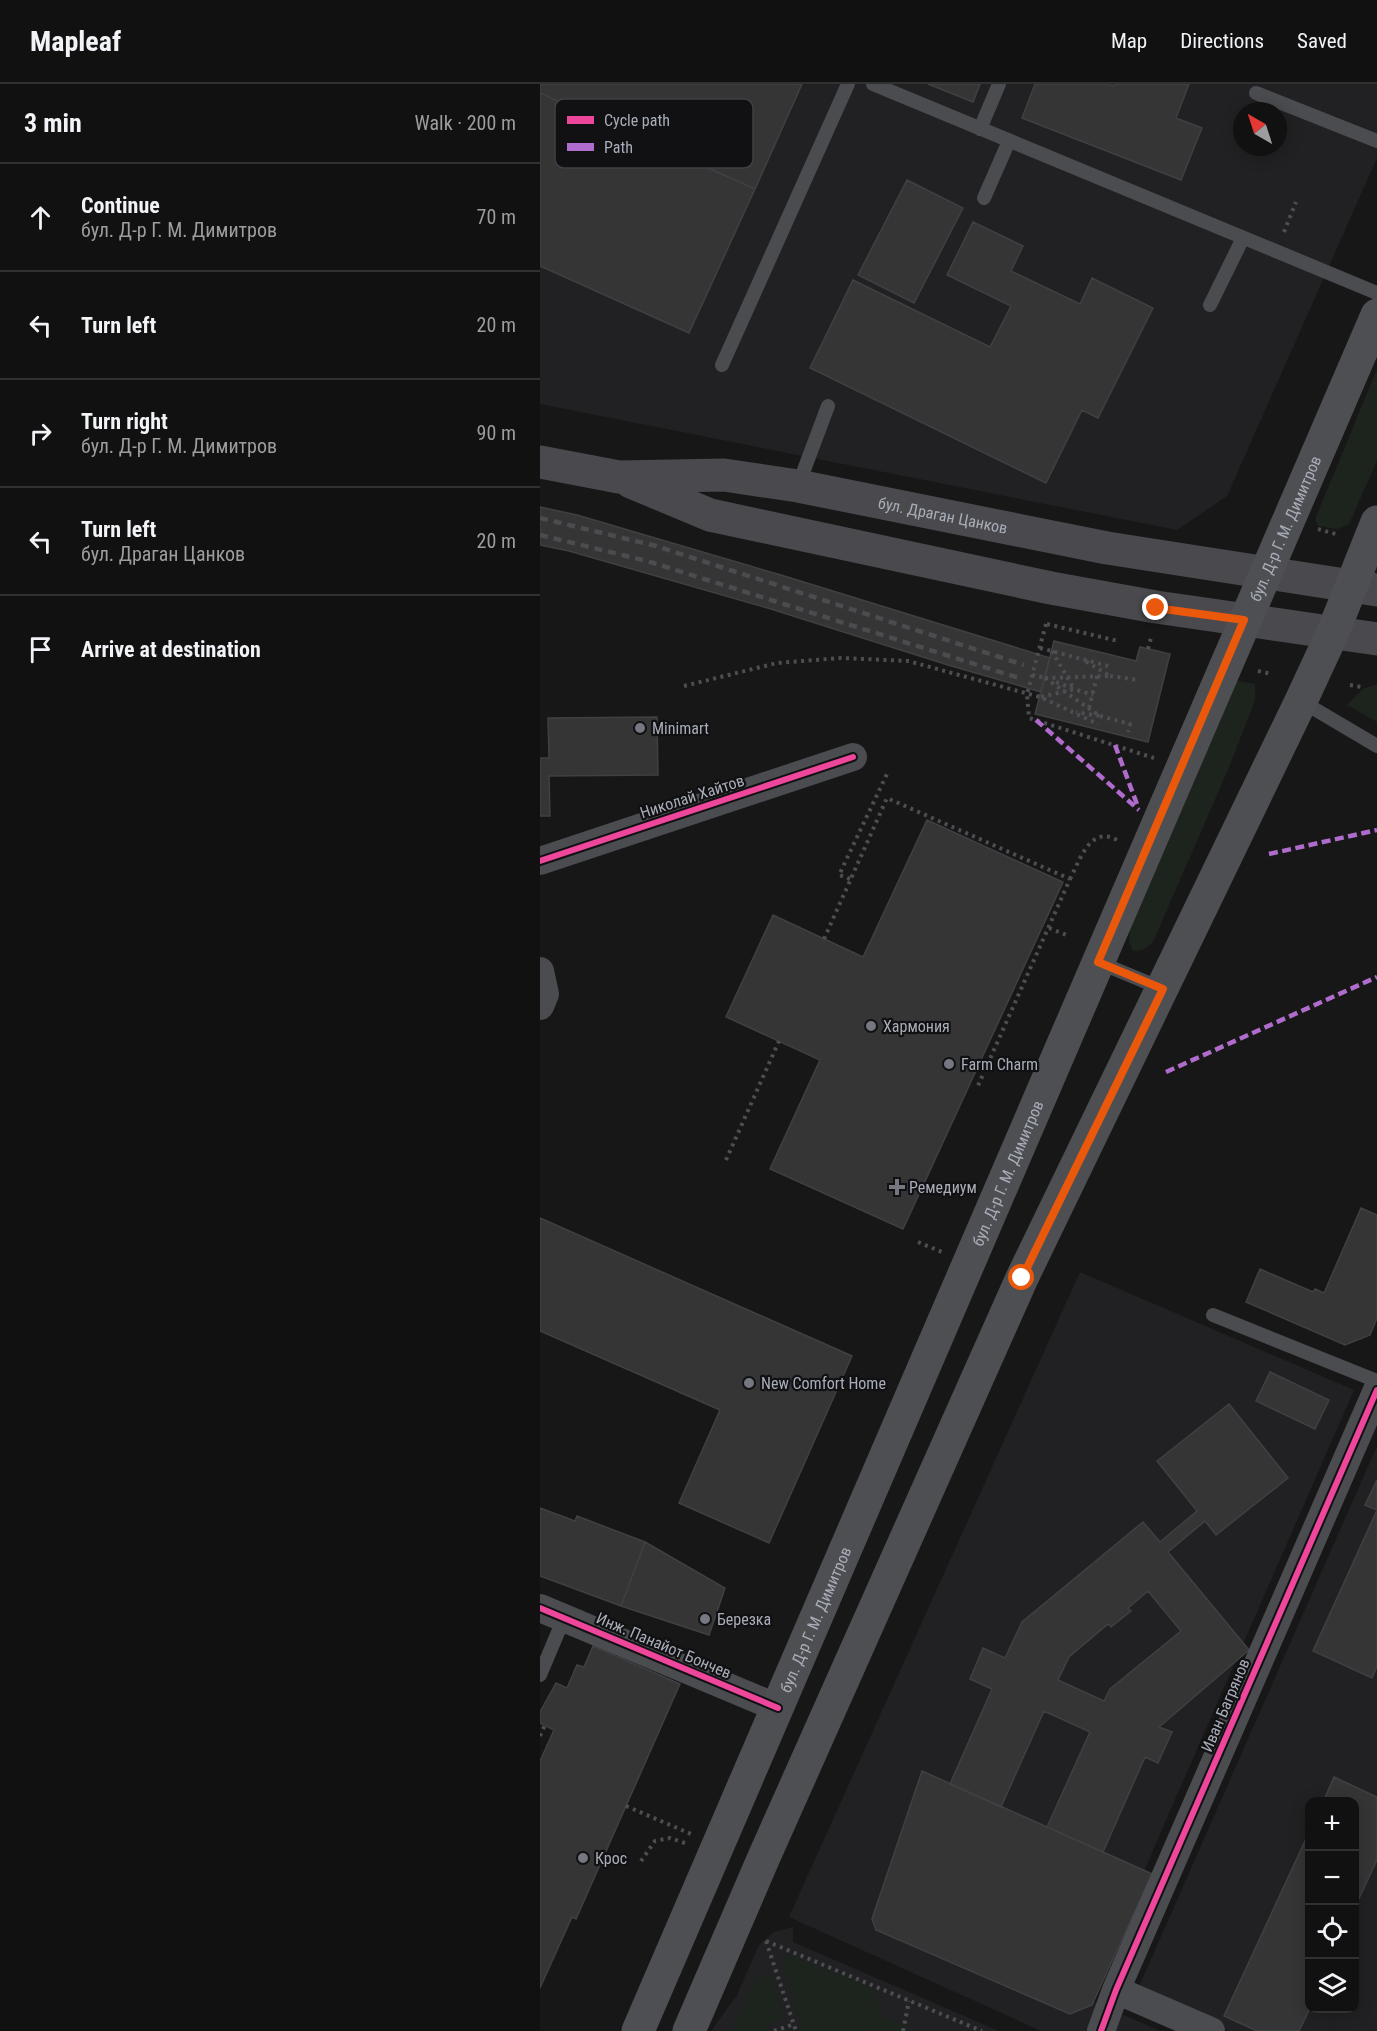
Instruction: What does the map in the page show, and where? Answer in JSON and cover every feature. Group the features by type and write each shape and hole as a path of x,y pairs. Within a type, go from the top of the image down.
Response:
{"main road":[{"name":"бул. Д-р Г. М. Димитров","path":"638,2031 1377,315"},
{"name":"бул. Драган Цанков","path":"540,462 619,477 724,475 798,486 1107,548 1364,588"},
{"name":"бул. Драган Цанков","path":"619,477 710,515 1051,588 1156,608 1377,639"},
{"path":"689,2031 1022,1278 1333,633 1364,588 1377,522"}],"street":[{"name":"Николай Хайтов","path":"540,861 853,757"},
{"path":"540,970 545,994 540,1006"},
{"name":"Иван Багрянов","path":"1101,2031 1116,1990 1377,1390"},
{"name":"Инж. Панайот Бончев","path":"552,1613 778,1708"},
{"path":"1116,1990 1210,2031"}],"lane":[{"path":"722,365 848,84"},
{"path":"873,84 1377,293"},
{"path":"980,129 999,84"},
{"path":"1256,93 1377,141"},
{"path":"984,198 1009,141"},
{"path":"1210,305 1243,238"},
{"path":"798,486 828,406"},
{"path":"1301,701 1377,746"},
{"path":"1098,962 1163,989"},
{"path":"1213,1315 1377,1381"},
{"path":"540,1675 552,1613"}],"path":[{"path":"1276,251 1296,202"},
{"path":"1314,528 1329,530 1348,538"},
{"path":"1046,624 1027,694 1029,718 1161,760"},
{"path":"1065,629 1118,641"},
{"path":"1148,649 1151,638"},
{"path":"1040,648 1113,667"},
{"path":"1052,651 1074,689"},
{"path":"684,686 777,663 841,658 908,661 1040,697 1098,724"},
{"path":"1082,659 1110,676"},
{"path":"1032,675 1093,695"},
{"path":"1089,708 1098,676"},
{"path":"1045,678 1110,676 1138,680"},
{"path":"1045,678 1100,716"},
{"path":"1350,685 1361,687"},
{"path":"1040,697 1074,689"},
{"path":"1068,711 1131,724 1128,732"},
{"path":"850,879 839,875 887,774"},
{"path":"824,939 887,798 1070,879"},
{"path":"977,1088 1070,879 1087,846 1098,837 1109,835 1117,840"},
{"path":"1049,928 1069,936"},
{"path":"726,1160 778,1041"},
{"path":"918,1242 945,1254"},
{"path":"540,1736 545,1725"},
{"path":"626,1806 692,1835"},
{"path":"641,1861 655,1841 670,1838 688,1843"},
{"path":"796,2031 766,1941 982,2031"},
{"path":"903,2031 909,2001"},
{"path":"774,2031 794,2024"}],"shaded area":[{"path":"540,84 1377,84 1377,158 1227,496 1177,530 540,404"},
{"path":"1377,369 1377,461 1349,524 1338,529 1319,526 1316,517"},
{"path":"1237,681 1255,684 1255,700 1230,765 1153,942 1143,950 1133,951 1129,942 1130,927"},
{"path":"1377,684 1377,722 1347,705 1363,689"},
{"path":"1080,1272 1354,1390 1088,1999 1160,2031 1041,2031 789,1917"},
{"path":"1377,1446 1377,2031 1229,2031 1137,1991"},
{"path":"793,1927 793,1942 999,2031 711,2031 737,1995 759,1945 774,1932"},
{"path":"790,1954 875,1989 882,2015 908,2025 905,2031 872,2029 871,2031 802,2031 782,1963 785,1956"},
{"path":"760,1974 771,1977 784,2018 770,2023 767,2031 732,2031 756,1976"}],"building":[{"path":"540,84 802,84 755,189 708,168 753,168 753,99 555,100 540,93"},
{"path":"928,84 980,84 973,102"},
{"path":"1035,84 1108,84 1113,86 1114,84 1189,84 1176,118 1202,128 1181,180 1022,118"},
{"path":"540,93 555,100 555,168 708,168 755,189 689,333 540,266"},
{"path":"907,180 963,208 914,303 858,275"},
{"path":"973,222 1023,246 1011,271 1080,304 1092,278 1153,308 1098,418 1082,410 1046,483 810,368 853,280 990,347 1011,306 947,275"},
{"path":"540,507 577,515 781,575 1050,658 1041,692 771,609 569,551 540,545"},
{"path":"1054,641 1136,661 1140,647 1170,654 1148,742 1035,714"},
{"path":"657,717 658,775 549,776 550,816 540,816 540,758 549,758 548,718"},
{"name":"Хармония","path":"927,820 1063,882 903,1229 770,1169 820,1060 726,1017 773,915 863,957"},
{"path":"1361,1208 1377,1215 1377,1318 1370,1335 1345,1345 1246,1302 1260,1269 1313,1292 1315,1289 1324,1293"},
{"name":"New Comfort Home","path":"540,1218 852,1356 769,1543 679,1503 720,1410 540,1331"},
{"path":"1270,1372 1329,1400 1315,1429 1256,1401"},
{"path":"1229,1404 1288,1478 1216,1535 1205,1521 1168,1552 1249,1650 1159,1727 1172,1732 1158,1763 1145,1757 1103,1852 1047,1827 1090,1732 1044,1711 1001,1807 950,1784 992,1689 970,1679 983,1648 1005,1658 1022,1622 1143,1522 1160,1542 1197,1511 1157,1461","holes":["1148,1591 1181,1631 1110,1689 1104,1701 1058,1680 1069,1657 1108,1624 1111,1627 1131,1611 1128,1608"]},
{"path":"1377,1480 1377,1510 1365,1505"},
{"path":"540,1508 575,1521 577,1516 645,1542 621,1606 540,1576"},
{"path":"1377,1510 1377,1666 1372,1678 1313,1651"},
{"path":"645,1542 725,1588 709,1635 621,1606"},
{"path":"593,1646 680,1684 576,1919 572,1917 540,1988 540,1761 554,1730 540,1723 540,1712 556,1683 567,1688 577,1665 584,1667"},
{"path":"922,1771 1152,1874 1092,2005 1070,2014 876,1930 872,1919"},
{"path":"1334,1777 1377,1797 1377,1860 1359,1898 1359,1797 1325,1797"},
{"path":"1305,1841 1305,2013 1308,2013 1299,2031 1257,2031 1224,2016"}],"railway":[{"path":"540,518 656,546 1024,665"},
{"path":"540,535 647,561 1019,678"}],"marked path":[{"path":"1036,720 1139,810"},
{"path":"1115,745 1138,807"},
{"path":"1269,854 1377,830"},
{"path":"1166,1072 1377,977"}],"cycle path":[{"path":"540,861 853,757"},
{"path":"1101,2031 1116,1990 1377,1390"},
{"path":"540,1608 778,1708"}],"place":[{"name":"Minimart","path":"640,728"},
{"name":"Хармония","path":"871,1026"},
{"name":"Farm Charm","path":"949,1064"},
{"name":"Ремедиум","path":"897,1187"},
{"name":"New Comfort Home","path":"749,1383"},
{"name":"Березка","path":"705,1619"},
{"name":"Крос","path":"583,1858"}],"route":[{"path":"1022,1278 1163,989 1098,962 1244,620 1156,608"}]}
